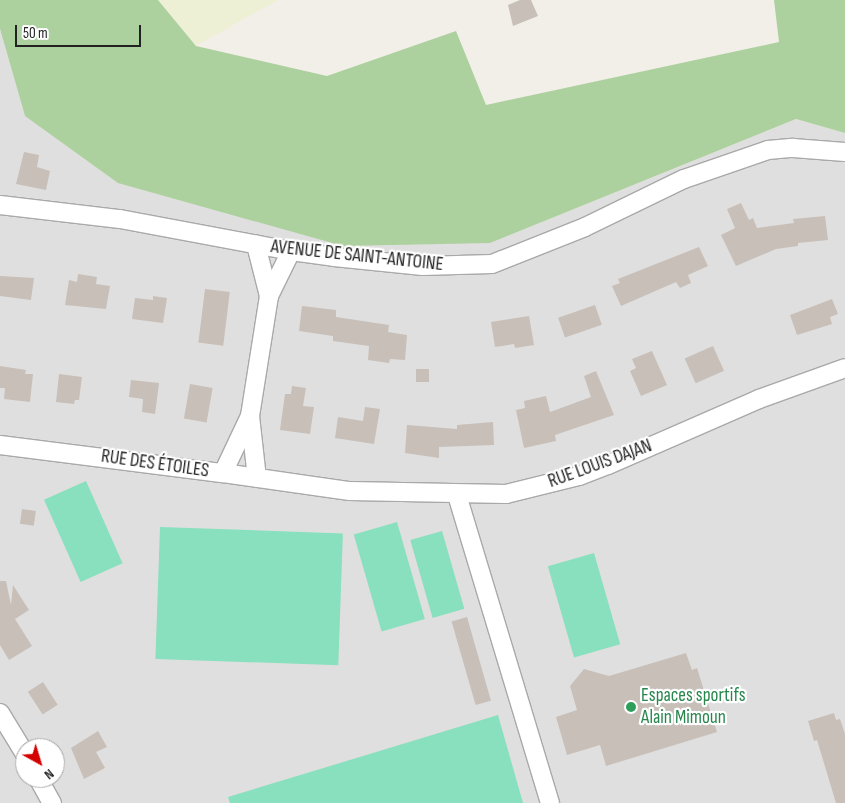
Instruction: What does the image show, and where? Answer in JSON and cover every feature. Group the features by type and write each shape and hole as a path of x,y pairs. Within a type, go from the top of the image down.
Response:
{"street":[{"name":"AVENUE DE SAINT-ANTOINE","path":"0,205 120,219 291,251 423,266 492,264 585,227 684,179 768,150 793,148 845,152"},
{"name":"RUE DES ÉTOILES","path":"0,445 223,473 250,416 269,296 256,245"},
{"path":"269,296 291,251"},
{"name":"RUE LOUIS DAJAN","path":"223,473 350,491 457,495 506,494 579,476 758,400 845,368"},
{"path":"250,416 257,478"},
{"path":"457,495 550,803"},
{"path":"0,714 15,738"},
{"path":"44,788 52,803"}],"shaded area":[{"path":"0,29 25,116 490,243 796,119 845,133 845,803 0,803"}],"green space":[{"path":"0,0 158,0 196,46 327,76 456,31 486,105 779,42 774,0 845,0 845,133 796,119 490,243 343,246 118,183 25,116 0,29"},
{"path":"158,0 278,0 196,46"},
{"path":"86,481 123,563 81,582 44,500"},
{"path":"397,522 425,619 382,631 354,534"},
{"path":"160,527 343,533 338,665 155,659"},
{"path":"442,531 464,609 433,618 410,540"},
{"path":"594,553 620,644 574,658 548,566"},
{"path":"498,715 523,803 230,803 228,797"}],"building":[{"path":"520,0 531,0 538,16 513,26 508,5"},
{"path":"24,152 39,155 37,167 50,171 46,190 16,184"},
{"path":"741,203 749,220 753,218 757,228 794,223 793,219 825,216 828,240 798,243 798,246 776,249 736,266 721,235 735,228 727,209"},
{"path":"699,247 708,266 688,275 691,283 680,288 676,282 621,306 612,286 620,283 618,279"},
{"path":"78,274 97,277 96,284 110,286 106,309 65,305 69,280 77,282"},
{"path":"0,276 34,278 31,300 0,296"},
{"path":"205,289 230,292 223,346 198,343"},
{"path":"153,296 167,298 163,323 132,319 135,298 153,300"},
{"path":"832,299 838,314 830,317 832,324 797,335 790,315"},
{"path":"595,305 602,325 565,338 558,318"},
{"path":"302,306 336,310 336,317 389,325 388,332 407,335 405,360 390,359 389,363 368,360 369,346 333,341 333,336 299,331"},
{"path":"529,316 534,345 515,348 514,344 495,347 491,322"},
{"path":"713,346 724,371 696,383 685,359"},
{"path":"652,351 667,385 641,396 630,371 636,368 632,359"},
{"path":"0,366 26,370 25,374 33,374 30,402 4,399 5,388 0,388"},
{"path":"416,369 429,369 429,382 416,382"},
{"path":"596,371 614,415 555,435 556,441 524,448 516,410 525,408 524,401 546,396 550,412 591,397 584,376"},
{"path":"59,374 82,377 79,400 75,400 74,404 56,402"},
{"path":"131,380 159,383 155,414 142,412 143,399 129,397"},
{"path":"190,384 213,388 207,422 184,418"},
{"path":"292,386 306,388 303,406 314,407 310,434 280,430 285,394 291,394"},
{"path":"365,407 380,409 374,444 335,438 338,417 363,421"},
{"path":"493,422 494,445 439,447 439,458 405,453 407,425 457,429 457,425"},
{"path":"22,509 36,511 34,526 20,524"},
{"path":"0,581 6,581 11,605 13,585 29,610 15,619 32,646 9,660 0,645"},
{"path":"467,617 491,701 476,705 452,621"},
{"path":"686,653 692,670 697,668 717,732 606,766 600,745 567,755 556,717 577,710 570,686 584,669 609,676"},
{"path":"43,682 58,705 43,714 28,692"},
{"path":"834,713 836,720 840,719 845,734 845,803 836,803 817,740 814,741 808,721"},
{"path":"98,731 107,747 96,752 105,768 84,779 71,748"}],"place":[{"name":"Espaces sportifs Alain Mimoun","path":"631,707"}]}
